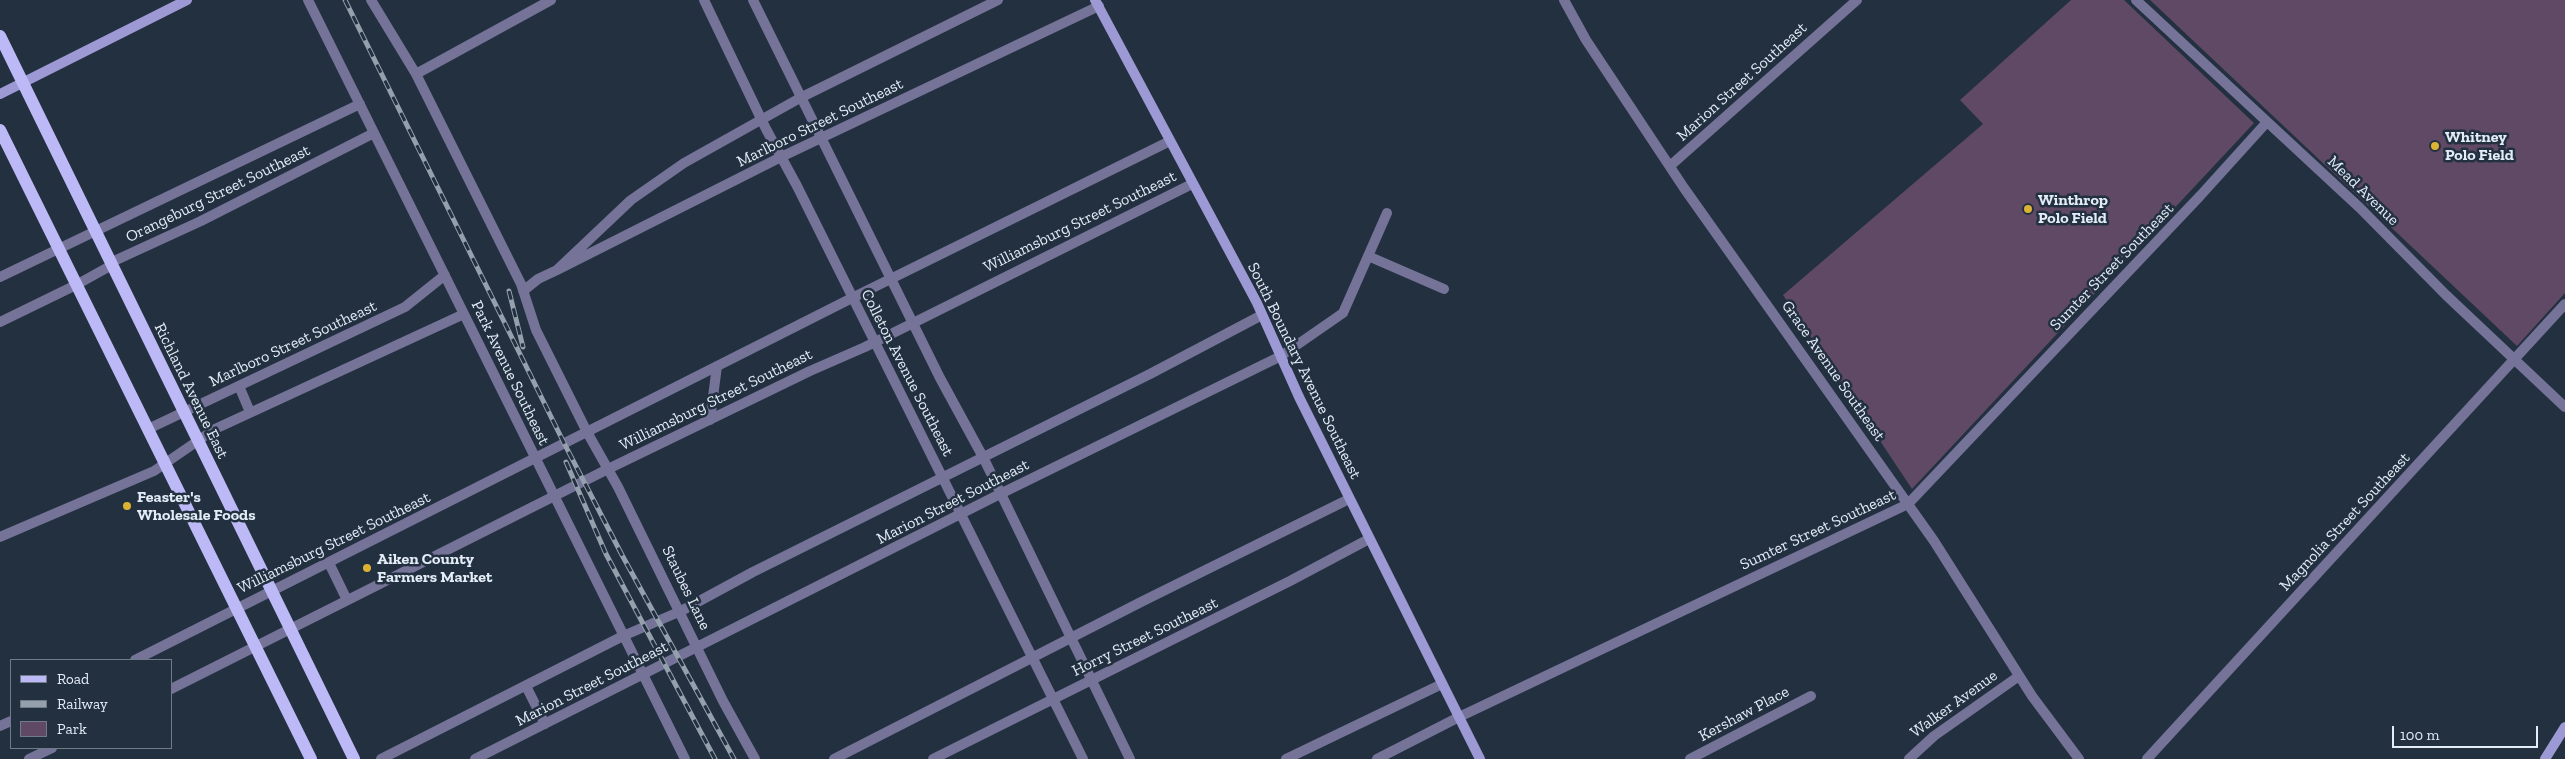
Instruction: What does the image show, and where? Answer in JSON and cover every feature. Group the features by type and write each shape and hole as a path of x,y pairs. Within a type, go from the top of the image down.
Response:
{"main road":[{"name":"Richland Avenue East","path":"0,36 94,231 184,411 270,592 354,759"},
{"path":"0,130 311,759"}],"street":[{"path":"0,94 187,0"},
{"name":"Park Avenue Southeast","path":"308,0 685,759"},
{"path":"371,0 416,74 523,291 536,330 587,432"},
{"path":"416,74 533,4 551,0"},
{"name":"Colleton Avenue Southeast","path":"704,0 761,119 782,157 1083,759"},
{"name":"Colleton Avenue Southeast","path":"753,0 800,98 982,457 1130,759"},
{"name":"Marlboro Street Southeast","path":"557,270 631,200 684,163 800,98 998,0"},
{"name":"Grace Avenue Southeast","path":"1564,0 1586,40 1670,166 1908,504 2020,676 2078,759"},
{"name":"Marion Street Southeast","path":"1670,166 1857,0"},
{"name":"Mead Avenue","path":"2136,0 2267,122 2565,407"},
{"name":"Marlboro Street Southeast","path":"523,291 538,279 1097,3"},
{"name":"South Boundary Avenue Southeast","path":"1097,3 1262,315 1349,499 1480,759"},
{"name":"Orangeburg Street Southeast","path":"0,278 360,104"},
{"name":"Sumter Street Southeast","path":"1377,759 1459,717 1908,504 2200,196 2267,122"},
{"name":"Orangeburg Street Southeast","path":"0,322 76,285 112,265 114,262 374,133"},
{"name":"Williamsburg Street Southeast","path":"136,659 852,298 1170,141"},
{"name":"Williamsburg Street Southeast","path":"172,689 608,469 874,342 1192,184"},
{"name":"Marion Street Southeast","path":"475,759 643,676 1000,494 1281,356 1343,313 1387,213"},
{"path":"1368,256 1444,289"},
{"name":"Marlboro Street Southeast","path":"148,429 405,307 445,275"},
{"name":"Magnolia Street Southeast","path":"2146,759 2565,304"},
{"path":"0,537 166,465 215,429 464,314"},
{"name":"Marion Street Southeast","path":"380,759 623,636 681,611 754,572 1262,315"},
{"path":"710,420 717,366"},
{"path":"239,386 250,412"},
{"name":"Staubes Lane","path":"587,432 681,611 723,701 755,759"},
{"name":"Horry Street Southeast","path":"1032,658 1349,499"},
{"name":"Horry Street Southeast","path":"933,759 1290,581 1369,538"},
{"path":"329,563 347,600"},
{"path":"834,759 1032,658"},
{"name":"Walker Avenue","path":"1909,759 1934,736 2020,676"},
{"path":"1286,759 1442,684"},
{"path":"526,686 545,724"},
{"name":"Kershaw Place","path":"1690,759 1811,696"},
{"path":"2545,759 2565,727"},
{"path":"29,759 50,749"}],"green space":[{"name":"Winthrop Polo Field","path":"2071,0 2124,0 2254,123 1912,489 1783,295 1983,124 1960,100"},
{"name":"Whitney Polo Field","path":"2150,0 2565,0 2565,293 2517,346"}],"railway":[{"path":"345,0 564,443 622,555 734,759"},
{"path":"509,291 523,347"},
{"path":"566,462 606,554 715,759"}],"place":[{"name":"Whitney Polo Field","path":"2435,146"},
{"name":"Winthrop Polo Field","path":"2028,209"},
{"name":"Feaster's Wholesale Foods","path":"127,506"},
{"name":"Aiken County Farmers Market","path":"367,568"}]}
